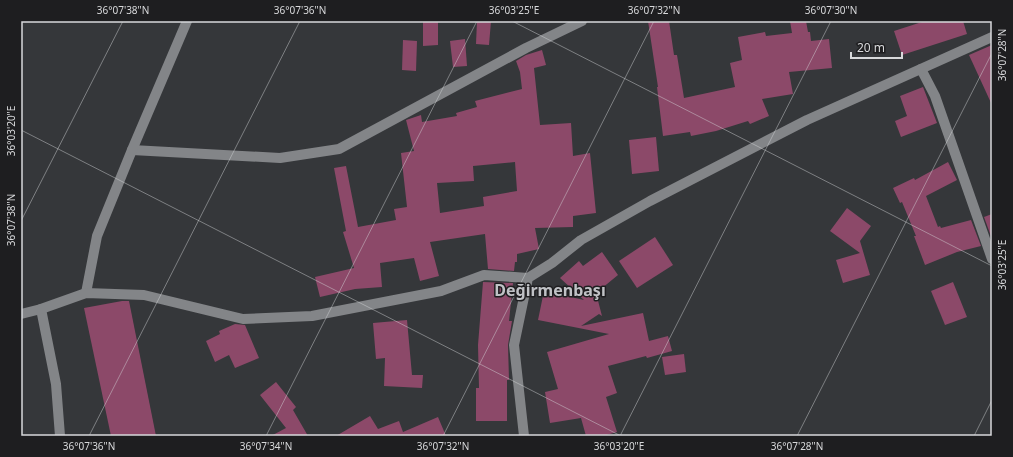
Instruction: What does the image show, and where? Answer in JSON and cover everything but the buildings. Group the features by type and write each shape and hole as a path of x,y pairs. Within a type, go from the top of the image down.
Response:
{"street":[{"path":"86,293 97,236 187,21"},
{"path":"132,150 280,158 339,149 526,48 582,21"},
{"path":"21,314 41,309 86,293 144,295 243,319 312,316 441,291 484,275 528,278 552,263 581,240 650,201 807,120 992,37"},
{"path":"921,69 935,96 992,259"},
{"path":"524,436 514,345 528,278"},
{"path":"41,309 56,384 60,436"}],"district":[{"name":"Değirmenbaşı","path":"550,290"}]}
